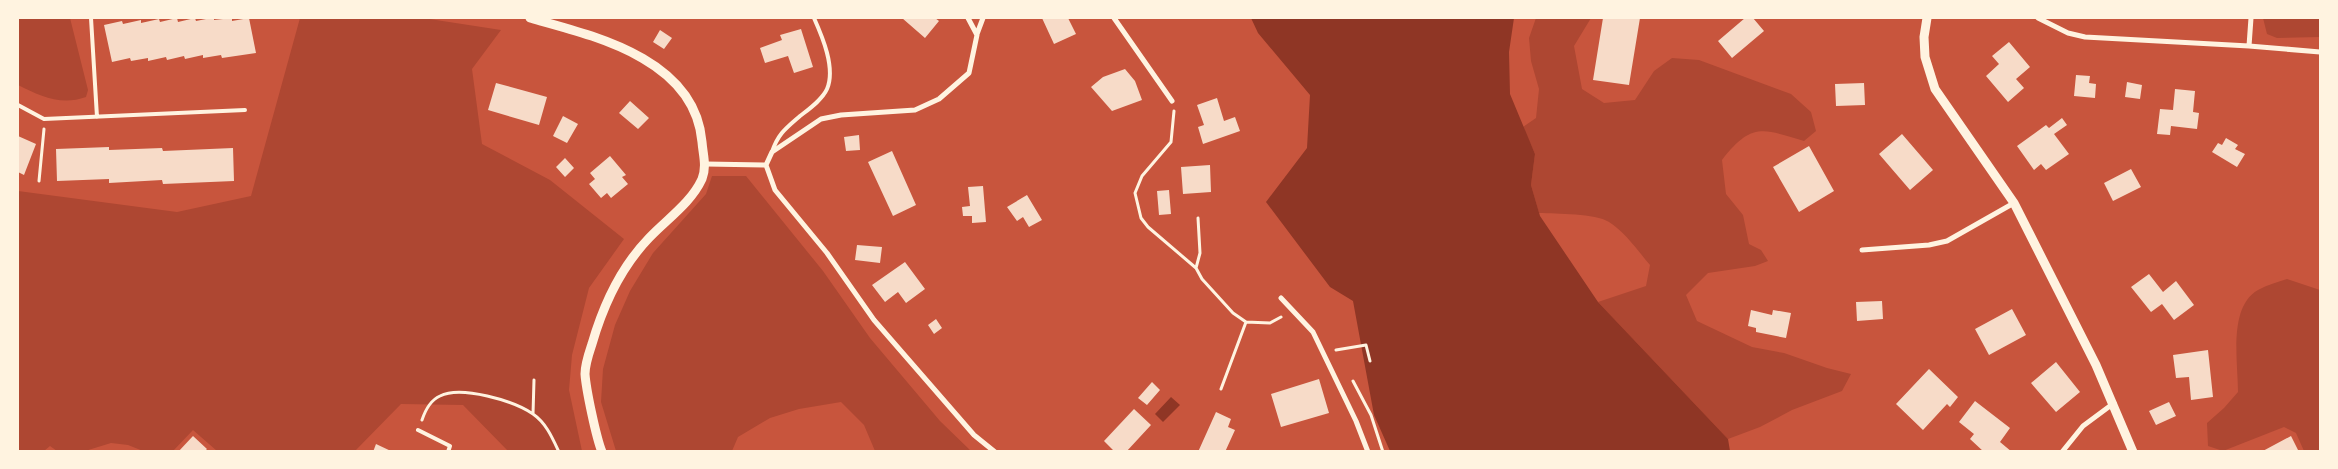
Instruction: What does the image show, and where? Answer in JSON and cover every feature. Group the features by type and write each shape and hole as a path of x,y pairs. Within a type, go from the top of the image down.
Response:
{"street":[{"path":"530,18 603,38 627,50 669,77 684,93 694,109 701,127 706,164 702,179 690,198 648,239 629,264 602,312 585,373 602,452"},
{"path":"968,18 977,35"},
{"path":"983,18 977,35 969,73 940,99 915,110 841,115 821,119 772,152 766,165 775,190 827,253 874,320 974,435 995,452"},
{"path":"1114,18 1172,101"},
{"path":"1927,18 1924,37 1925,57 1934,89 2014,203 2114,403 2133,452"},
{"path":"2038,18 2068,33 2085,37 2320,52"},
{"path":"2249,46 2251,18"},
{"path":"706,164 766,165"},
{"path":"1862,250 1929,245 1947,241 2014,203"},
{"path":"1281,298 1313,332 1356,421 1368,452"},
{"path":"2062,452 2082,426 2114,403"}],"lane":[{"path":"91,18 97,117"},
{"path":"772,152 778,136 818,100 827,89 830,73 820,31 814,18"},
{"path":"18,106 44,119 245,110"},
{"path":"418,430 450,446 448,452"}],"path":[{"path":"1172,101 1175,118 1171,142 1142,176 1135,193 1141,218 1148,228 1196,268 1202,279 1233,314 1246,322 1270,323 1293,311"},
{"path":"39,181 44,119"},
{"path":"1196,268 1200,253 1198,218"},
{"path":"1221,389 1246,322"},
{"path":"1330,352 1366,345 1370,361"},
{"path":"533,414 534,380"},
{"path":"418,430 424,414 434,399 454,392 474,394 510,403 533,414 550,431 558,452"}],"shaded area":[{"path":"18,18 70,18 88,90 86,97 77,100 59,100 34,93 18,85"},
{"path":"300,18 423,18 501,30 472,69 482,144 550,180 624,239 589,288 572,355 569,390 582,451 508,451 463,405 401,404 355,451 217,451 193,430 173,451 143,451 128,445 111,443 85,451 57,451 50,446 44,451 18,451 18,191 177,212 251,196"},
{"path":"1251,18 1514,18 1509,52 1510,94 1535,154 1531,185 1540,216 1598,302 1728,439 1730,451 1390,451 1374,415 1353,301 1330,287 1266,202 1307,148 1310,95 1258,33"},
{"path":"1536,18 1591,18 1574,46 1582,89 1604,103 1635,100 1654,71 1672,58 1699,60 1791,94 1811,112 1816,131 1804,141 1778,133 1758,132 1750,134 1741,140 1722,160 1726,194 1743,215 1749,244 1761,250 1768,261 1755,266 1708,273 1686,295 1697,321 1752,347 1784,353 1851,374 1842,391 1792,410 1760,427 1728,439 1598,302 1646,286 1650,265 1626,236 1615,226 1603,219 1585,215 1539,213 1531,185 1535,154 1523,127 1536,118 1539,89 1531,61 1529,38"},
{"path":"2263,18 2320,18 2320,37 2277,38 2267,34"},
{"path":"712,176 746,176 823,271 870,338 940,421 971,451 875,451 864,425 841,402 799,409 770,418 738,437 732,451 616,451 601,402 603,369 615,325 630,291 653,253 706,194"},
{"path":"2287,279 2320,290 2320,451 2304,451 2296,433 2284,427 2223,451 2208,446 2207,423 2238,392 2236,351 2238,322 2242,309 2249,298 2258,290"},
{"path":"1171,397 1180,405 1163,422 1155,414"}],"building":[{"path":"177,18 178,22 195,18 196,21 211,18 214,18 214,20 232,18 232,21 249,18 256,53 222,58 221,55 203,58 203,55 185,59 184,56 167,60 166,57 148,61 148,58 131,61 130,58 112,62 104,25 122,21 123,24 141,20 141,23 159,19 160,22"},
{"path":"902,18 935,18 939,21 925,38"},
{"path":"1042,18 1068,18 1076,34 1054,44"},
{"path":"1603,18 1640,18 1629,85 1593,80"},
{"path":"1745,18 1753,18 1764,31 1732,58 1718,41"},
{"path":"801,29 813,67 794,73 788,56 765,63 760,48 782,40 780,35"},
{"path":"660,30 672,38 664,49 653,42"},
{"path":"2009,42 2030,67 2016,79 2024,88 2008,102 1986,76 1999,64 1992,56"},
{"path":"1125,69 1135,81 1142,100 1112,111 1091,87 1103,77"},
{"path":"2076,75 2090,76 2089,83 2096,84 2095,98 2074,96"},
{"path":"2127,82 2142,85 2140,99 2125,97"},
{"path":"496,83 547,97 539,125 488,110"},
{"path":"1864,83 1865,105 1836,106 1835,84"},
{"path":"2175,89 2195,91 2193,112 2199,113 2197,129 2171,126 2170,135 2157,134 2160,109 2173,110"},
{"path":"1217,98 1224,121 1235,117 1240,131 1203,144 1198,127 1204,125 1197,105"},
{"path":"630,101 649,118 638,129 619,113"},
{"path":"563,116 578,124 567,143 553,136"},
{"path":"2062,118 2067,125 2054,134 2069,154 2046,170 2041,164 2034,170 2017,146 2046,125 2049,128"},
{"path":"1902,134 1933,170 1910,190 1879,154"},
{"path":"859,135 860,150 846,151 844,137"},
{"path":"18,136 36,144 24,175 18,172"},
{"path":"2226,138 2238,145 2235,149 2245,154 2237,167 2212,152 2218,143 2222,145"},
{"path":"1809,146 1834,191 1799,212 1773,167"},
{"path":"109,147 109,150 162,148 163,151 233,148 234,181 163,184 162,180 109,183 109,179 57,181 56,149"},
{"path":"892,151 916,205 893,216 868,162"},
{"path":"610,156 626,175 622,177 628,184 611,198 607,193 601,198 589,184 595,179 590,173"},
{"path":"565,158 574,168 565,177 556,167"},
{"path":"1210,165 1211,192 1183,194 1181,167"},
{"path":"2131,169 2141,187 2113,201 2104,183"},
{"path":"983,186 986,222 972,223 972,216 963,216 962,207 970,206 968,187"},
{"path":"1169,190 1171,214 1159,215 1157,191"},
{"path":"1027,195 1042,220 1029,227 1023,217 1017,221 1007,207"},
{"path":"857,245 882,247 880,263 855,260"},
{"path":"905,262 925,289 906,303 898,292 885,302 872,285"},
{"path":"2149,274 2163,292 2176,281 2194,305 2174,320 2162,304 2151,312 2131,287"},
{"path":"1882,301 1883,319 1857,321 1856,302"},
{"path":"2012,309 2026,335 1989,355 1975,329"},
{"path":"1751,310 1772,315 1773,310 1791,313 1786,338 1756,332 1756,328 1748,326"},
{"path":"936,319 942,328 934,334 928,325"},
{"path":"2208,350 2213,397 2191,400 2189,377 2176,378 2173,355"},
{"path":"2056,362 2080,392 2056,412 2031,383"},
{"path":"1929,369 1958,397 1950,407 1947,404 1923,430 1896,404"},
{"path":"1319,379 1329,413 1281,427 1271,394"},
{"path":"1152,382 1160,390 1147,405 1138,398"},
{"path":"1975,401 2010,428 2000,442 2012,452 1984,452 1970,439 1974,434 1959,422"},
{"path":"2169,402 2176,416 2156,425 2149,411"},
{"path":"1134,409 1151,425 1126,452 1115,452 1104,441"},
{"path":"1216,412 1231,419 1228,427 1235,430 1225,452 1198,452"},
{"path":"193,436 207,449 204,452 178,452"},
{"path":"2291,436 2299,452 2261,452"},
{"path":"376,444 393,452 373,452"}]}
